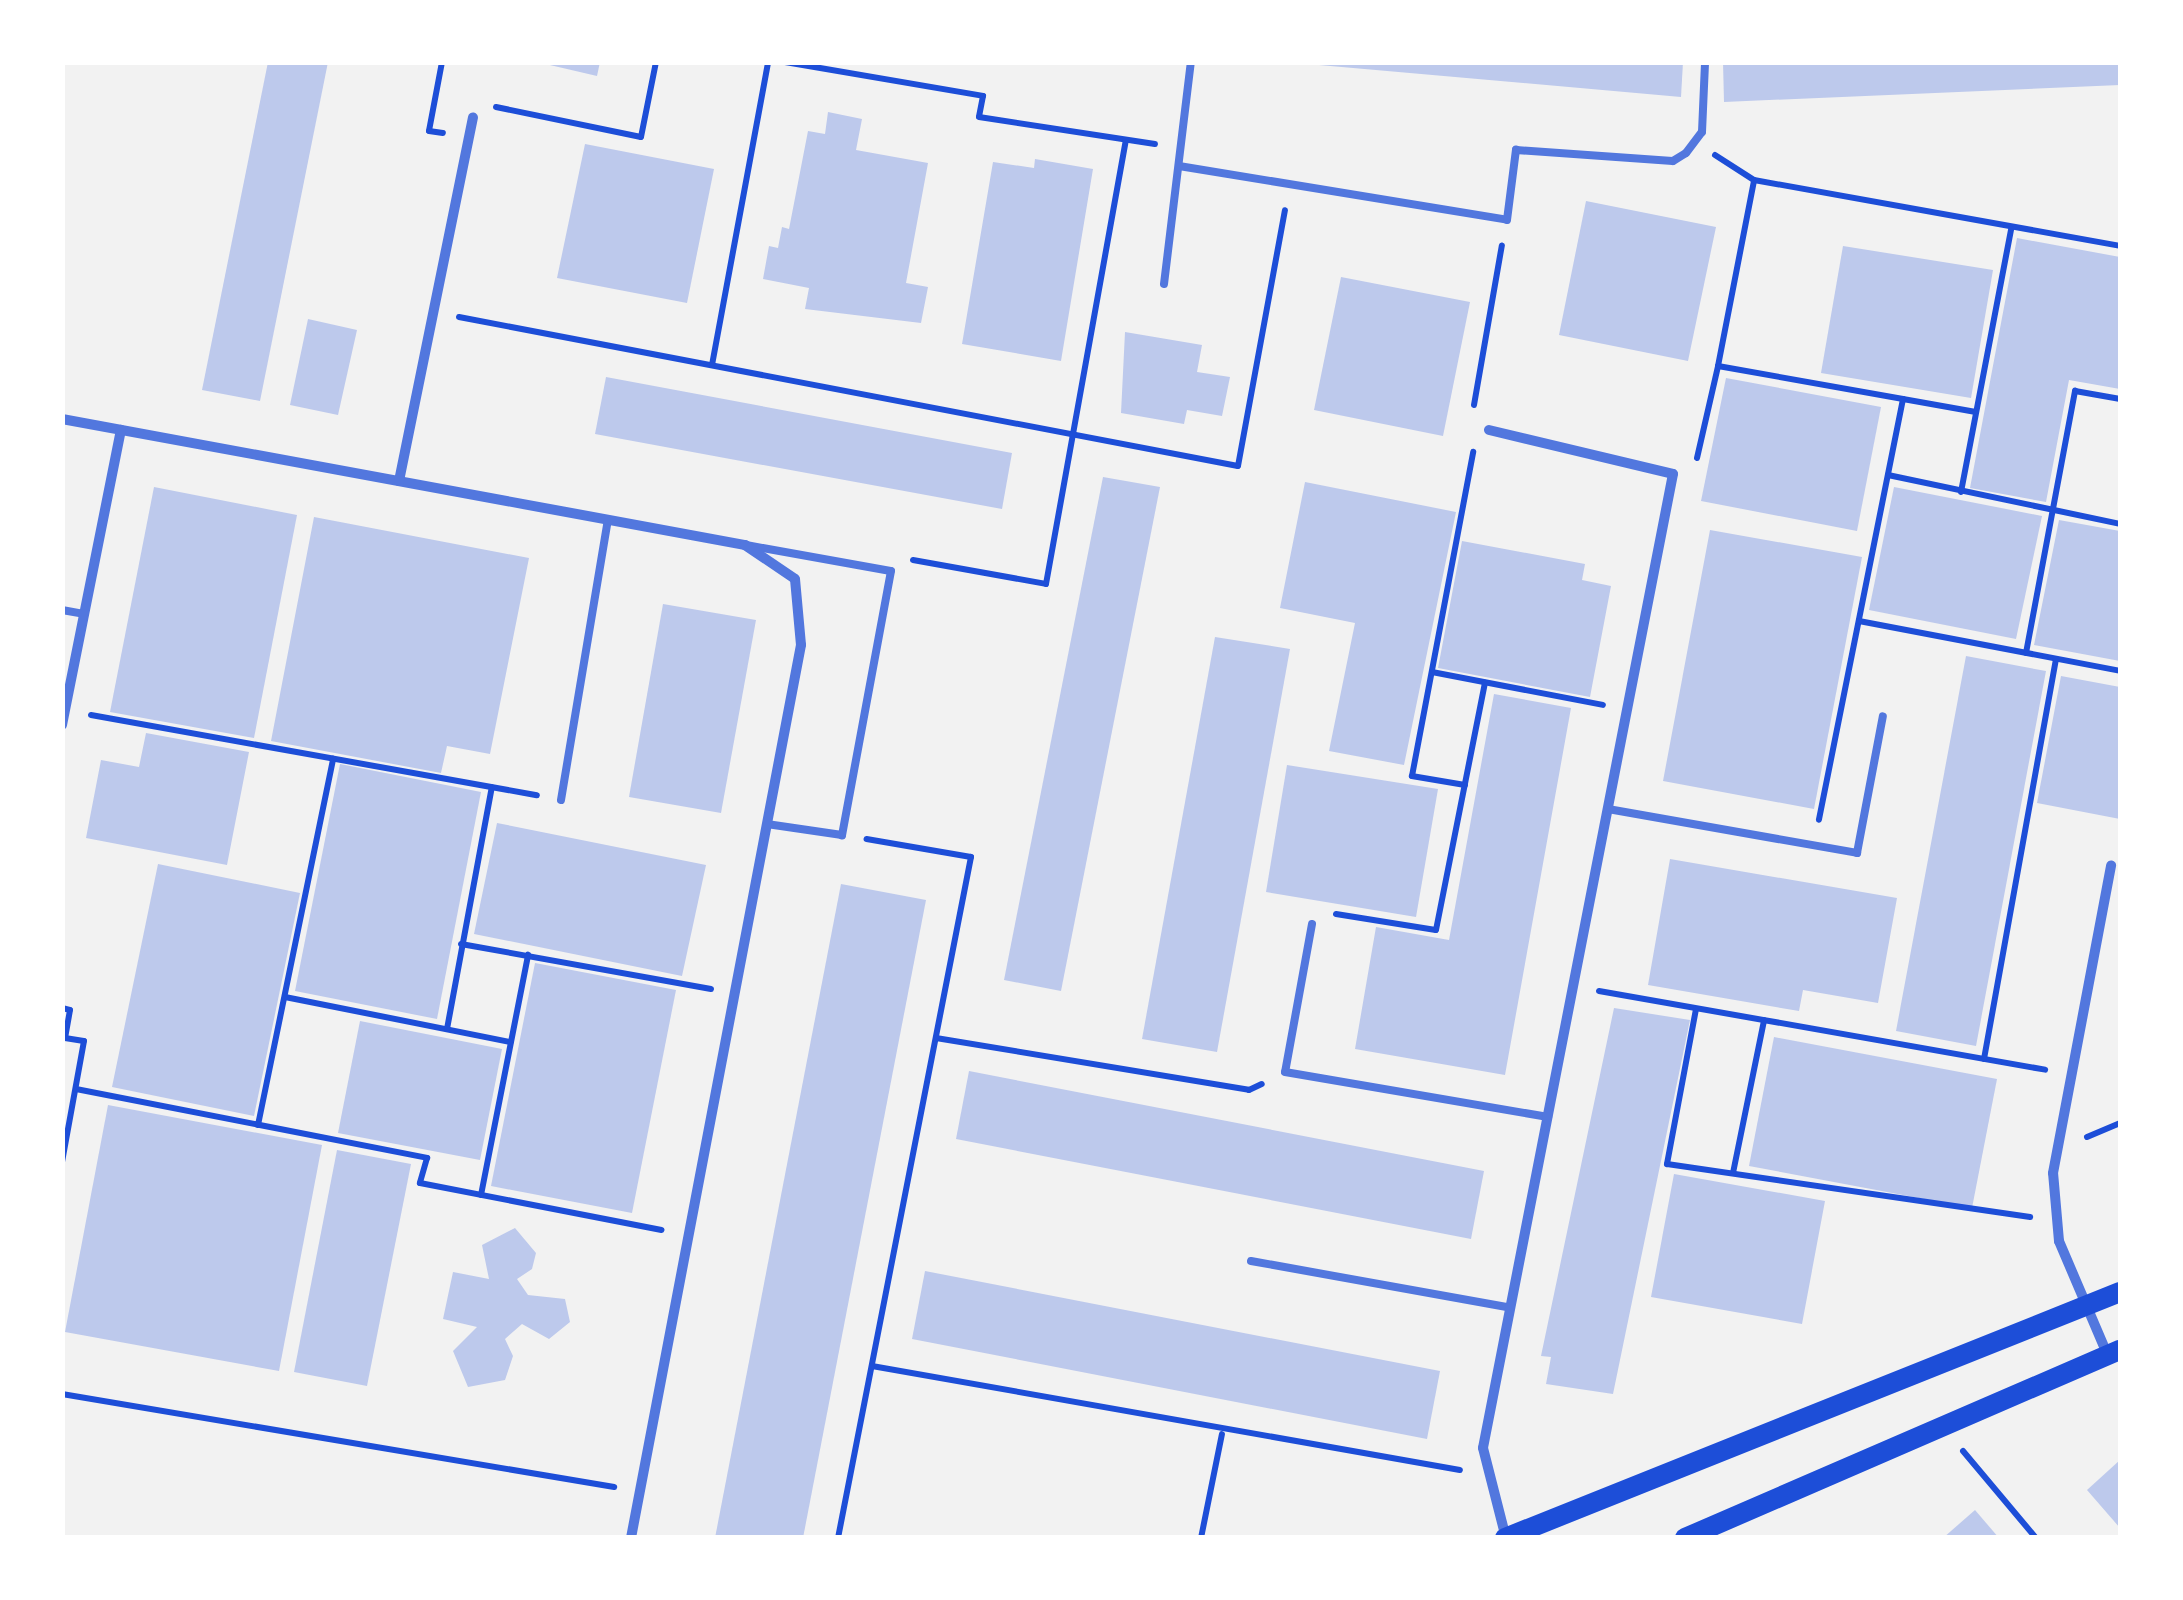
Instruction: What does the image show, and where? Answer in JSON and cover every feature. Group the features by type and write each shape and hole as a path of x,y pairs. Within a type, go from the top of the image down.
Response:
{"main road":[{"path":"1506,1537 2120,1292"},
{"path":"1685,1538 2114,1353"}],"street":[{"path":"400,481 473,116"},
{"path":"62,419 745,545 787,568 803,608 767,824 631,1538"},
{"path":"62,724 121,430"},
{"path":"1483,430 1673,474 1511,1308 1484,1469 1506,1537"},
{"path":"2112,865 2054,1173 2056,1221 2084,1306 2114,1353"}],"lane":[{"path":"1164,284 1191,62"},
{"path":"1179,166 1507,220 1516,150 1673,161 1697,144 1705,62"},
{"path":"561,800 608,520"},
{"path":"745,545 891,572 842,835 767,824"},
{"path":"62,610 84,614"},
{"path":"1608,809 1856,853 1883,716"},
{"path":"1312,924 1286,1072 1548,1117"},
{"path":"1252,1261 1511,1308"}],"path":[{"path":"442,62 429,131 468,137"},
{"path":"473,116 475,102 642,137 656,62"},
{"path":"712,365 768,62"},
{"path":"785,62 983,96 979,117 1181,148"},
{"path":"891,572 920,556 1046,584 1126,140"},
{"path":"1697,144 1754,180 2120,246"},
{"path":"1673,474 1700,456 1754,180"},
{"path":"434,312 1238,466 1290,184"},
{"path":"1466,785 1412,776 1483,430 1470,427 1507,220"},
{"path":"1961,492 2011,228"},
{"path":"1718,366 1976,412"},
{"path":"2026,653 2075,391 2120,399"},
{"path":"1814,845 1903,399"},
{"path":"1888,476 2120,524"},
{"path":"1859,621 2120,671"},
{"path":"1984,1060 2056,658"},
{"path":"1432,672 1628,709"},
{"path":"1312,924 1312,910 1436,930 1485,682"},
{"path":"66,710 561,800"},
{"path":"258,1125 333,758"},
{"path":"447,1029 492,787"},
{"path":"838,1538 971,857 842,835"},
{"path":"461,944 735,994"},
{"path":"481,1195 528,954"},
{"path":"1574,987 2072,1075"},
{"path":"285,998 511,1042"},
{"path":"62,1008 70,1010 65,1038 84,1041 62,1162"},
{"path":"1696,1008 1667,1164 2056,1221"},
{"path":"1733,1173 1764,1020"},
{"path":"936,1038 1250,1090 1286,1072"},
{"path":"76,1089 427,1158 420,1183 689,1235"},
{"path":"872,1366 1433,1472 1484,1469"},
{"path":"62,1394 640,1491"},
{"path":"1942,1427 2036,1538"},
{"path":"1201,1538 1222,1434"}],"building":[{"path":"268,62 328,62 260,401 202,390"},
{"path":"537,62 600,62 597,76"},
{"path":"1285,62 1683,62 1681,97"},
{"path":"1723,62 2120,62 2120,85 1724,102"},
{"path":"828,112 862,119 856,150 928,163 906,283 928,287 921,323 805,309 809,288 763,279 769,246 778,248 782,227 789,229 808,131 825,134"},
{"path":"585,144 714,169 687,303 557,278"},
{"path":"1035,159 1093,169 1061,361 962,344 993,162 1034,168"},
{"path":"1586,201 1716,227 1688,361 1559,335"},
{"path":"2017,238 2120,257 2120,389 2069,380 2046,502 1970,488"},
{"path":"1843,246 1993,270 1971,398 1821,373"},
{"path":"1341,277 1470,302 1443,436 1314,410"},
{"path":"308,319 357,330 338,415 290,405"},
{"path":"1125,332 1202,345 1197,372 1230,377 1222,416 1187,410 1184,424 1121,413"},
{"path":"606,377 1012,453 1002,509 595,434"},
{"path":"1726,378 1881,407 1857,531 1701,501"},
{"path":"1103,477 1160,487 1061,991 1004,980"},
{"path":"1305,482 1456,512 1404,765 1329,751 1355,623 1280,608"},
{"path":"154,487 297,515 254,738 110,712"},
{"path":"1894,487 2042,516 2016,639 1869,610"},
{"path":"314,517 529,558 490,754 447,746 441,773 271,741"},
{"path":"2059,520 2120,531 2120,661 2034,645"},
{"path":"1710,530 1862,557 1814,809 1663,781"},
{"path":"1462,541 1585,564 1582,580 1611,586 1590,697 1438,668"},
{"path":"663,604 756,620 721,813 629,797"},
{"path":"1215,637 1290,649 1217,1052 1142,1039"},
{"path":"1966,656 2046,671 1976,1046 1896,1031"},
{"path":"2061,676 2120,687 2120,819 2037,803"},
{"path":"1494,694 1571,708 1505,1075 1355,1049 1376,927 1449,940"},
{"path":"146,733 249,752 227,865 86,838 101,760 139,767"},
{"path":"340,764 481,792 437,1019 295,991"},
{"path":"1287,765 1438,789 1416,917 1266,892"},
{"path":"497,823 706,865 682,976 474,934"},
{"path":"1670,859 1897,898 1878,1003 1803,990 1799,1011 1648,985"},
{"path":"158,864 300,893 254,1116 112,1087"},
{"path":"841,884 926,900 803,1538 715,1538"},
{"path":"535,963 676,990 632,1213 491,1186"},
{"path":"1614,1008 1690,1020 1613,1394 1546,1384 1551,1357 1541,1356"},
{"path":"360,1021 502,1049 480,1160 338,1133"},
{"path":"1774,1037 1997,1079 1972,1208 1749,1166"},
{"path":"969,1071 1484,1171 1471,1239 956,1139"},
{"path":"108,1105 322,1145 279,1371 65,1332"},
{"path":"337,1150 411,1164 367,1386 294,1372"},
{"path":"1674,1174 1825,1201 1802,1324 1651,1297"},
{"path":"515,1228 536,1253 532,1269 517,1279 528,1295 565,1299 570,1322 549,1339 522,1324 505,1339 513,1356 505,1380 468,1387 453,1351 477,1327 443,1319 453,1272 489,1279 482,1245"},
{"path":"925,1271 1440,1371 1427,1439 912,1339"},
{"path":"2120,1460 2120,1528 2087,1490"},
{"path":"1975,1510 1999,1538 1943,1538"}]}
